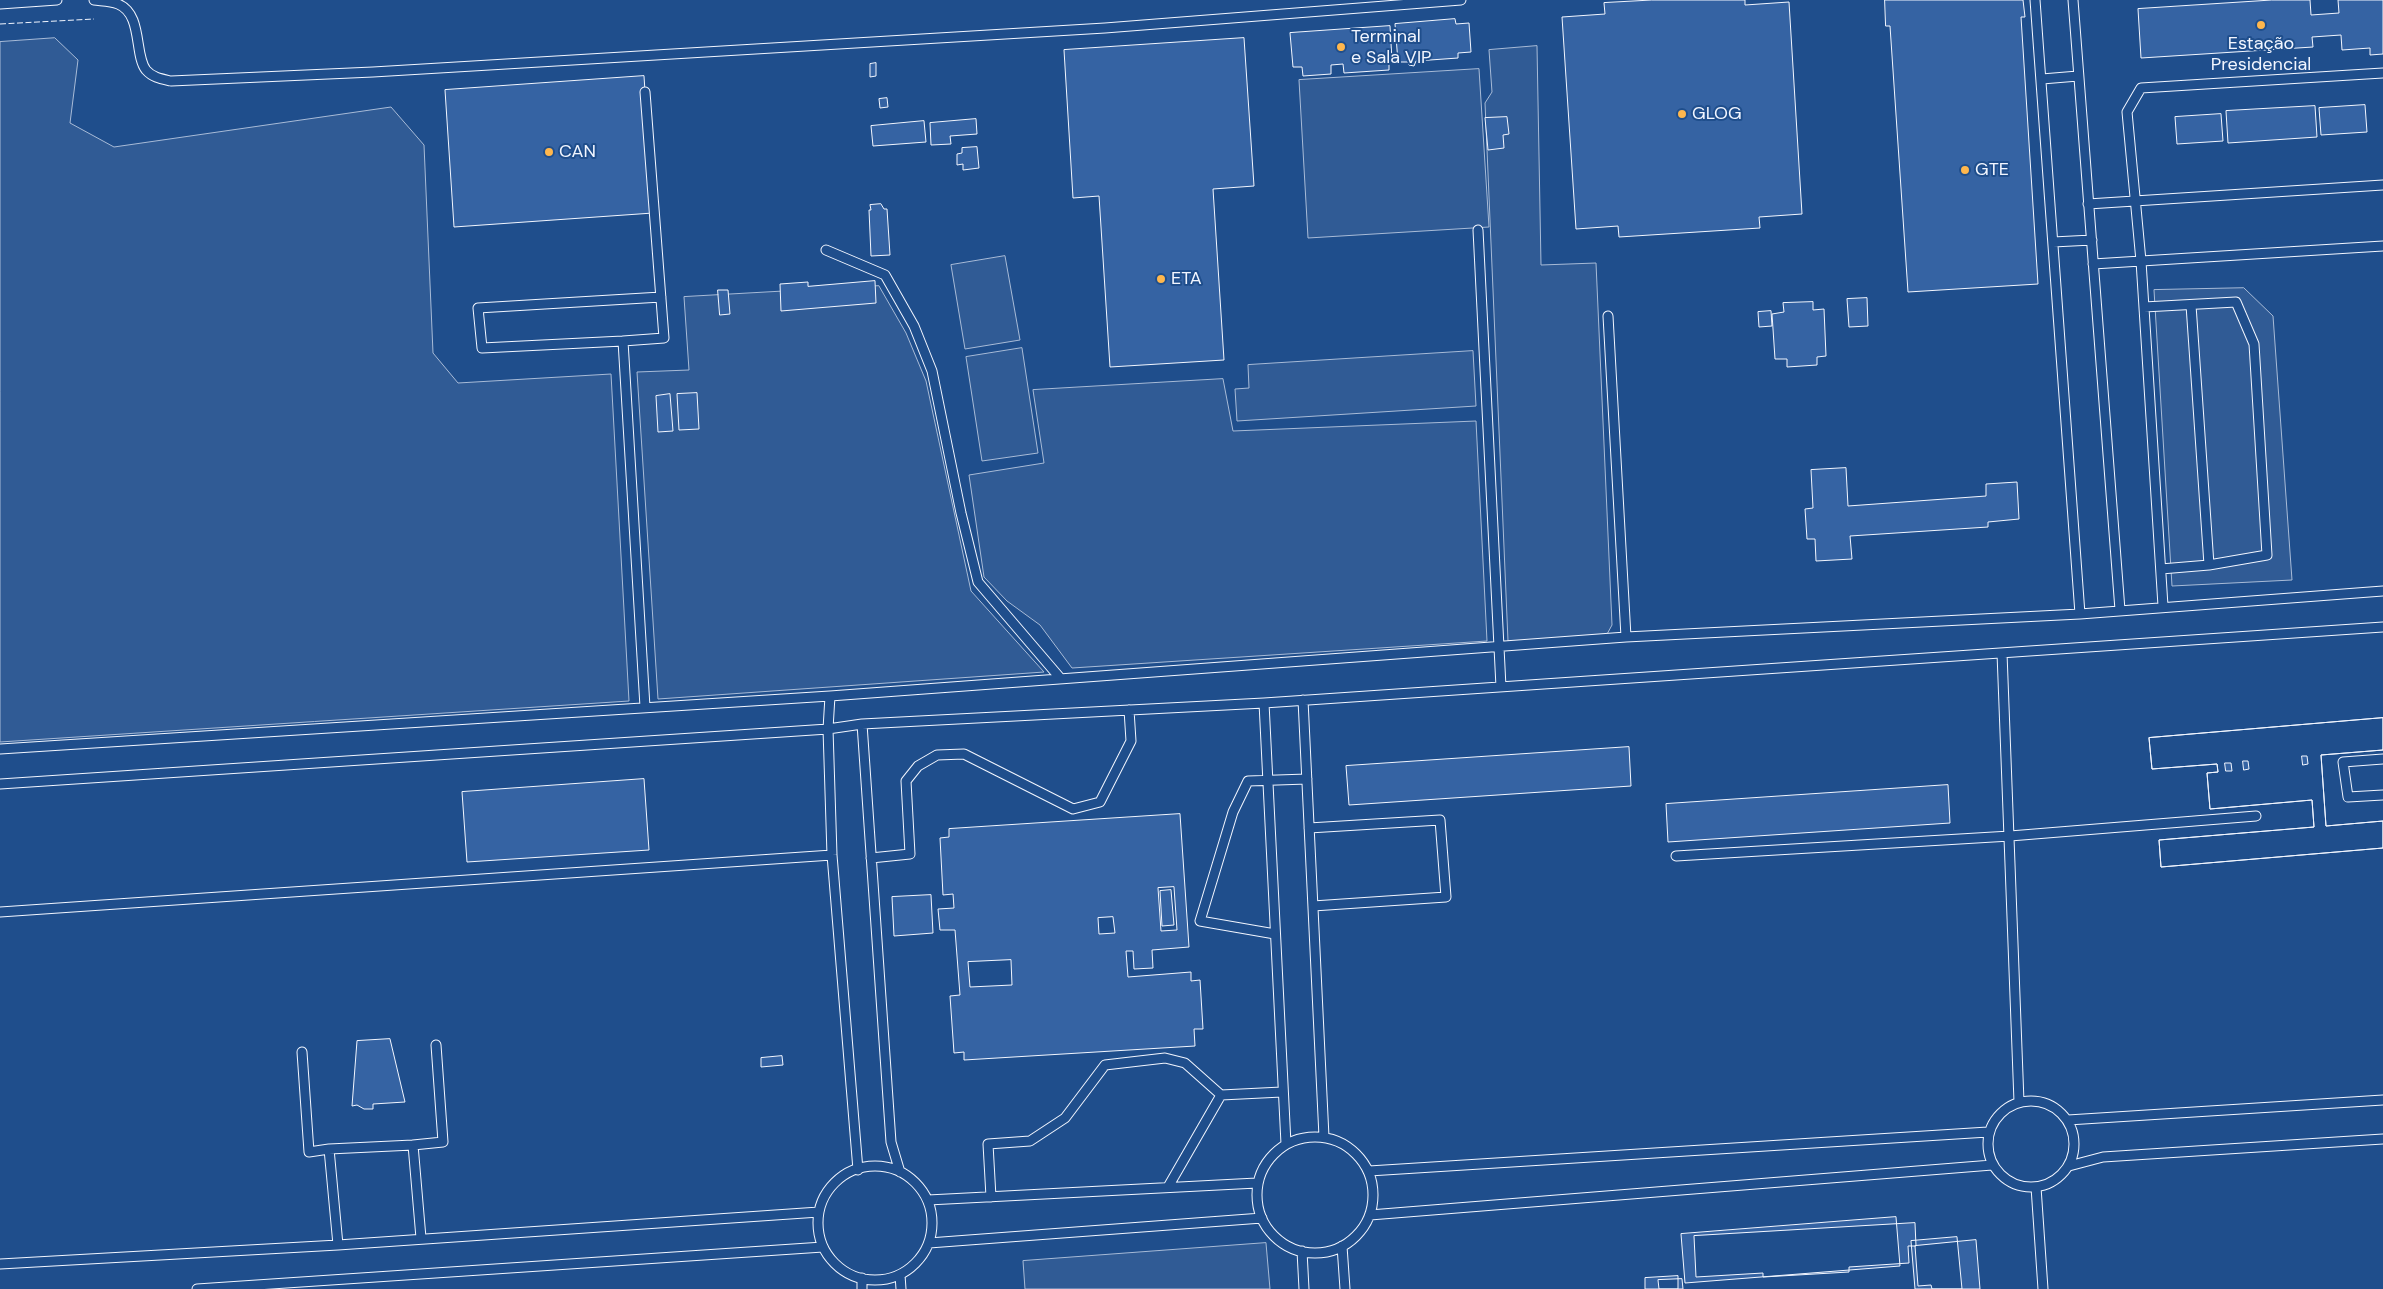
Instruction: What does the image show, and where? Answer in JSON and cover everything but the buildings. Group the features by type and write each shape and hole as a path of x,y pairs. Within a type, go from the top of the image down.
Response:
{"lane":[{"path":"0,4 58,0"},
{"path":"94,0 119,4 129,15 136,30 145,69 154,77 171,81 373,72 1085,29 1460,0"},
{"path":"2035,0 2080,614"},
{"path":"2074,0 2078,76 2120,610"},
{"path":"2163,606 2141,261 2127,112 2141,88 2383,73"},
{"path":"2042,79 2078,76"},
{"path":"645,92 661,297 664,338 482,348 478,308 661,297"},
{"path":"2088,204 2383,185"},
{"path":"1478,230 1501,687"},
{"path":"2053,242 2092,240"},
{"path":"2093,264 2383,246"},
{"path":"826,250 885,275 914,326 932,371 961,513 978,582 1061,679"},
{"path":"2144,307 2236,302 2254,344 2267,555 2208,565 2161,569"},
{"path":"2191,305 2208,565"},
{"path":"1608,316 1626,637"},
{"path":"623,340 645,707"},
{"path":"0,749 830,696 1626,637 2080,614 2163,606 2383,591"},
{"path":"0,784 828,729 862,724 1264,703 2383,627"},
{"path":"2002,654 2018,1102"},
{"path":"830,696 828,729 832,855 858,1170"},
{"path":"1303,700 1324,1137"},
{"path":"1264,703 1286,1144"},
{"path":"871,858 910,854 906,780 918,766 937,754 964,754 1073,809 1100,802 1131,741 1129,710"},
{"path":"862,724 891,1142 900,1172"},
{"path":"2383,760 2344,762 2348,798 2383,795"},
{"path":"1275,934 1200,921 1233,812 1248,781 1307,779"},
{"path":"1676,856 2010,836 2256,816"},
{"path":"1309,828 1440,820 1446,897 1313,906"},
{"path":"0,912 832,855"},
{"path":"302,1052 309,1152 329,1149 443,1142 436,1045"},
{"path":"991,1197 988,1144 1030,1141 1065,1118 1105,1065 1165,1058 1185,1063 1221,1096 1282,1092"},
{"path":"1168,1187 1221,1096"},
{"path":"2029,1100 2044,1102 2058,1109 2068,1120 2074,1136 2074,1151 2069,1166 2063,1174 2051,1182 2036,1187 2015,1185 2002,1177 1992,1165 1987,1148 1988,1132 1994,1120 2005,1109 2018,1102 2029,1100"},
{"path":"2068,1120 2383,1100"},
{"path":"1369,1172 1988,1132"},
{"path":"1304,1137 1324,1137 1342,1142 1358,1155 1369,1172 1374,1195 1370,1215 1364,1227 1355,1237 1332,1251 1313,1253 1293,1249 1270,1232 1262,1218 1257,1203 1257,1182 1270,1156 1286,1144 1304,1137"},
{"path":"2069,1166 2104,1157 2383,1139"},
{"path":"413,1145 421,1238"},
{"path":"329,1149 338,1245"},
{"path":"1370,1215 1992,1165"},
{"path":"884,1167 900,1172 916,1184 928,1200 932,1223 929,1243 916,1263 900,1275 873,1281 853,1276 834,1263 823,1247 818,1232 819,1212 830,1188 845,1175 858,1170 884,1167"},
{"path":"928,1200 1257,1182"},
{"path":"2036,1187 2042,1289"},
{"path":"0,1264 338,1245 819,1212"},
{"path":"929,1243 1262,1218"},
{"path":"1342,1246 1345,1289"},
{"path":"197,1289 823,1247"},
{"path":"1302,1251 1304,1289"},
{"path":"900,1275 901,1289"},
{"path":"862,1278 862,1289"}],"shaded area":[{"path":"55,38 78,60 70,123 114,147 391,107 424,145 433,353 458,383 611,374 629,701 0,742 0,42"},
{"path":"1537,46 1541,265 1596,263 1612,625 1606,636 1596,638 1508,641 1485,103 1492,92 1489,50"},
{"path":"1479,69 1489,227 1308,238 1299,80"},
{"path":"1005,256 1020,340 965,349 951,265"},
{"path":"879,286 906,333 926,381 971,591 1044,672 658,699 637,372 689,370 684,297"},
{"path":"2244,288 2273,316 2292,580 2172,586 2154,290"},
{"path":"1022,348 1038,453 982,461 966,357"},
{"path":"1473,351 1476,406 1237,421 1235,389 1249,388 1248,365"},
{"path":"1223,379 1233,431 1476,421 1487,641 1072,668 1040,625 1007,601 984,577 969,475 1044,463 1033,390"},
{"path":"1266,1243 1270,1289 1025,1289 1023,1261"}],"fence":[{"path":"0,24 94,19"}],"place":[{"name":"Estação Presidencial","path":"2261,25"},
{"name":"Terminal e Sala VIP","path":"1341,47"},
{"name":"GLOG","path":"1682,114"},
{"name":"CAN","path":"549,152"},
{"name":"GTE","path":"1965,170"},
{"name":"ETA","path":"1161,279"}]}
